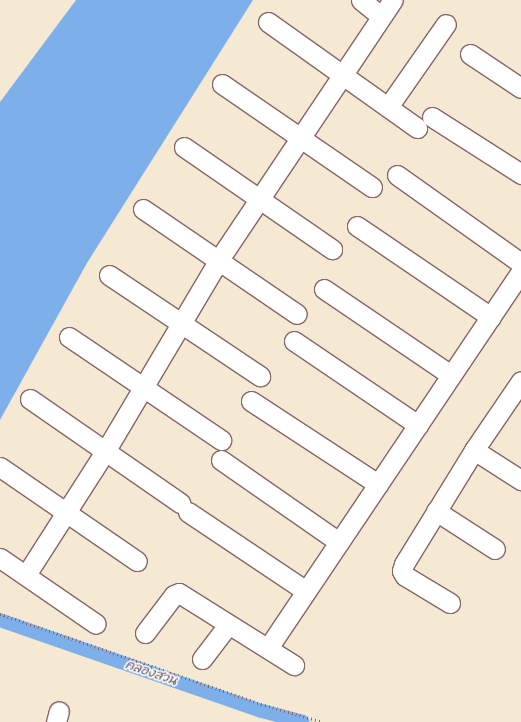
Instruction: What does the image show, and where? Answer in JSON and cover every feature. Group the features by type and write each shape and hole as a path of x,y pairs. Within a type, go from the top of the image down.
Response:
{"street":[{"path":"361,0 381,16"},
{"path":"26,575 65,511 106,450 218,261 341,74 392,0"},
{"path":"268,22 417,128"},
{"path":"388,107 446,24"},
{"path":"470,54 521,88"},
{"path":"222,84 372,187"},
{"path":"432,117 521,174"},
{"path":"184,147 332,249"},
{"path":"396,174 521,263"},
{"path":"143,209 297,314"},
{"path":"357,226 491,317"},
{"path":"268,648 521,272"},
{"path":"109,275 260,376"},
{"path":"324,289 451,376"},
{"path":"69,337 221,440"},
{"path":"294,341 418,425"},
{"path":"450,603 405,576 402,571 436,511 474,450 520,386"},
{"path":"30,399 106,450 184,507 306,591"},
{"path":"251,401 378,484"},
{"path":"474,450 521,480"},
{"path":"221,460 339,542"},
{"path":"0,467 137,561"},
{"path":"436,511 495,549"},
{"path":"0,558 96,624"},
{"path":"145,633 174,595 179,593 228,625 294,664"},
{"path":"202,659 228,625"}],"path":[{"path":"0,614 265,705 323,722"}],"water":[{"path":"76,0 253,0 87,263 0,420 0,102"}],"waterway":[{"name":"คลองสวน","path":"0,620 262,711 303,722"}]}
